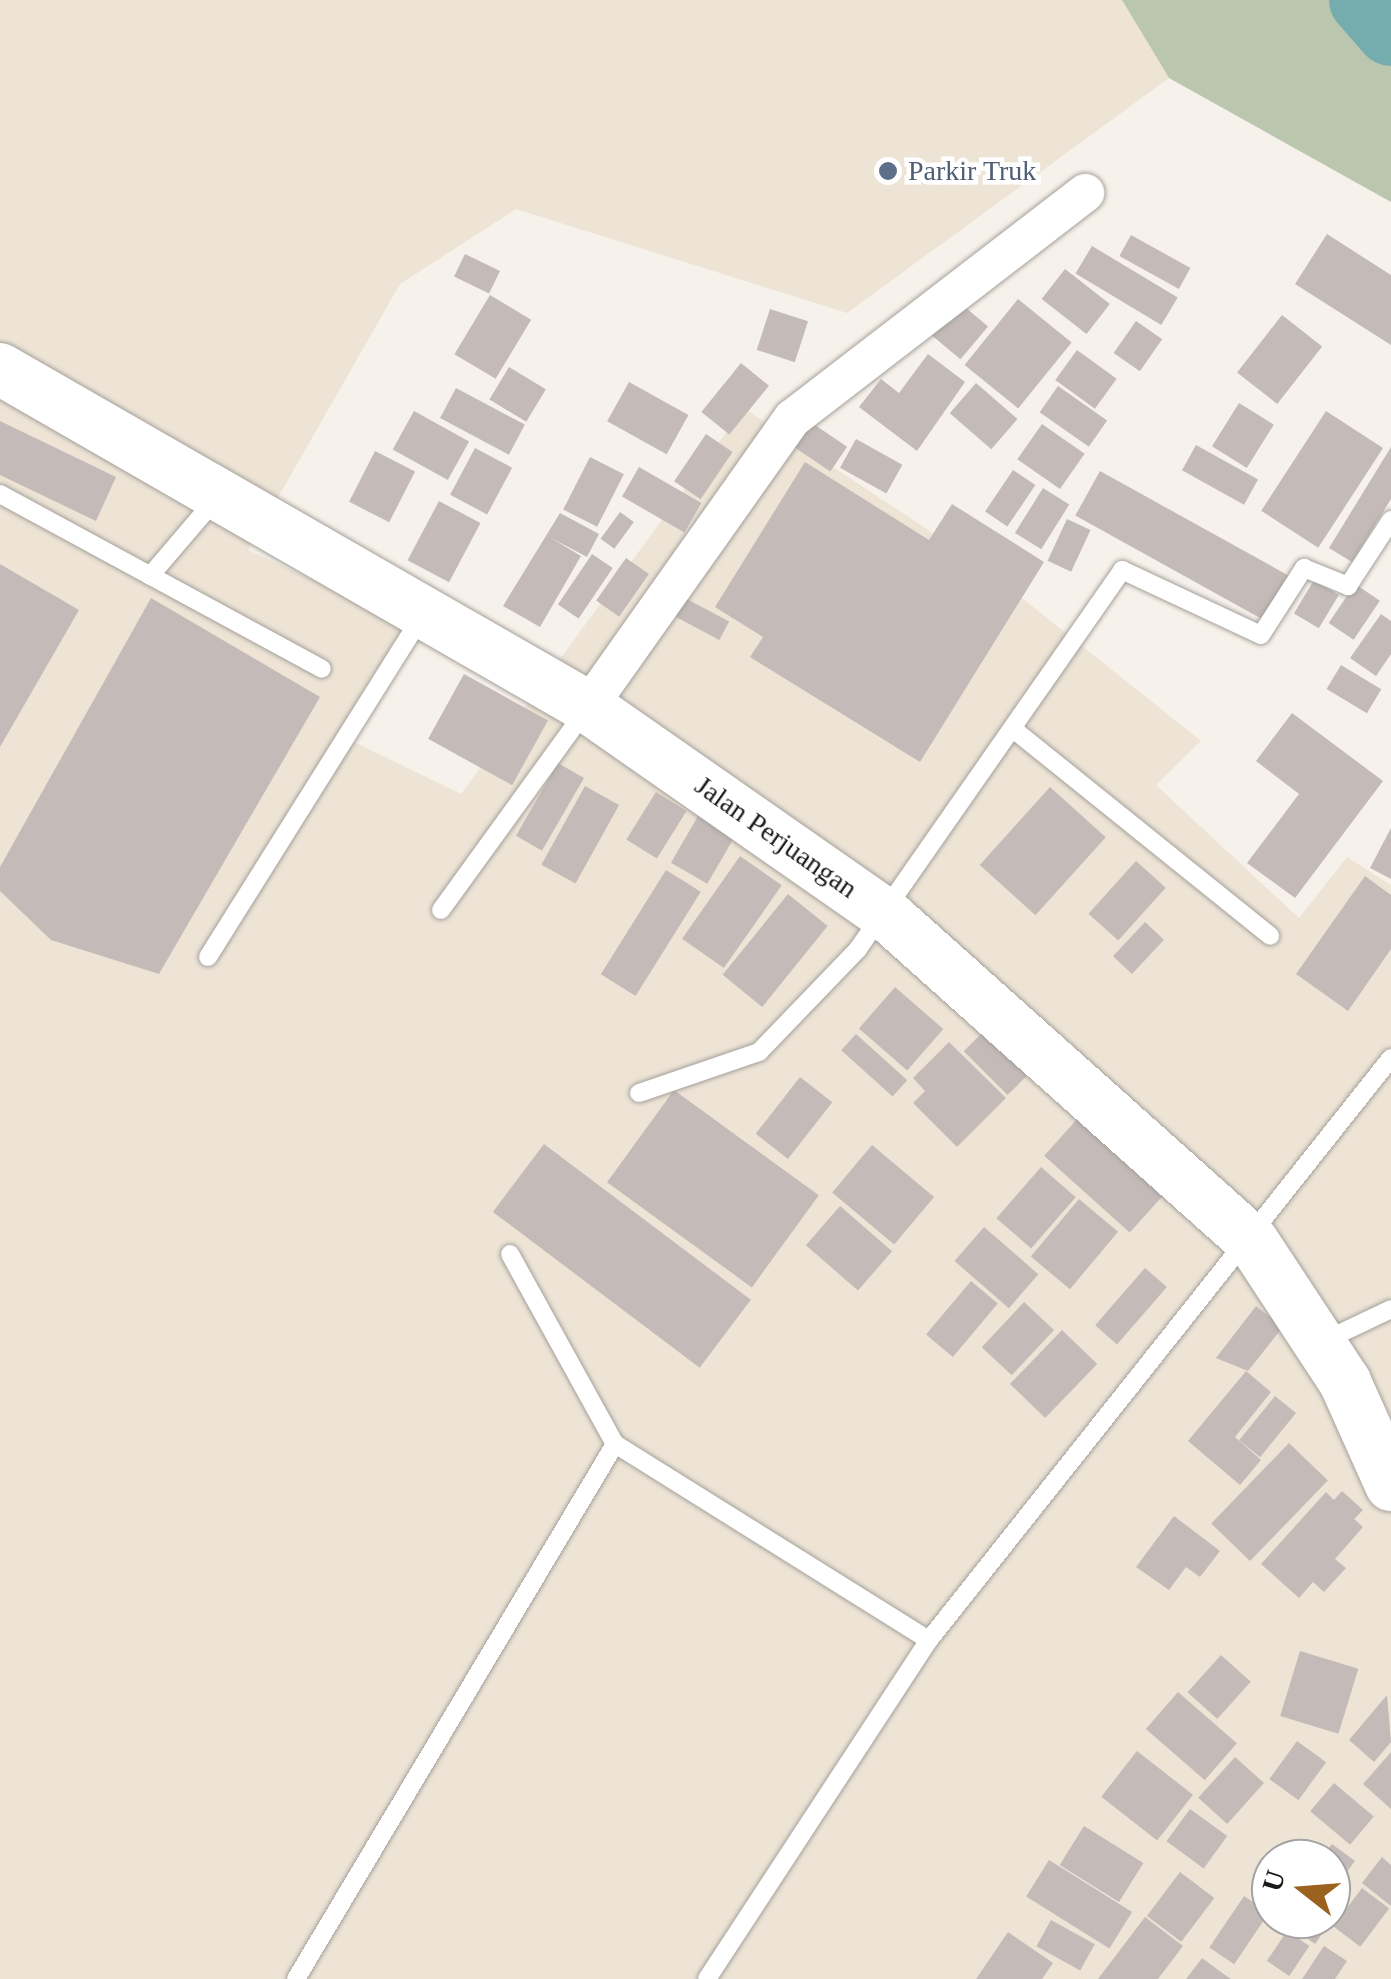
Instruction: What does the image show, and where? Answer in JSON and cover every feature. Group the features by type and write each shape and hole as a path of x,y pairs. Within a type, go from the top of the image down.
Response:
{"street":[{"path":"588,707 793,418 1084,194"},
{"name":"Jalan Perjuangan","path":"0,369 254,504 588,707 888,916 1253,1242 1320,1343 1391,1485"}],"lane":[{"path":"0,494 322,669"},
{"path":"150,576 254,504"},
{"path":"638,1093 759,1052 888,916 1122,570 1261,634 1304,568 1348,586 1391,520"},
{"path":"208,957 427,609"},
{"path":"440,910 588,707"},
{"path":"1013,729 1270,936"},
{"path":"707,1979 929,1640 1253,1242 1391,1058"},
{"path":"510,1254 615,1444 929,1640"},
{"path":"1320,1343 1391,1310"},
{"path":"296,1979 615,1444"}],"shaded area":[{"path":"0,0 1122,0 1169,78 847,313 516,209 400,284 248,550 410,624 344,737 461,794 744,408 978,563 1201,741 1156,785 1299,918 1347,857 1391,885 1391,1979 0,1979"}],"green space":[{"path":"1122,0 1391,0 1391,202 1169,78"}],"building":[{"path":"1327,234 1391,275 1391,345 1295,284"},
{"path":"1131,235 1190,268 1179,289 1119,256"},
{"path":"1092,246 1178,298 1161,325 1076,273"},
{"path":"465,254 500,271 489,294 454,276"},
{"path":"1065,269 1110,304 1087,334 1042,299"},
{"path":"490,295 531,320 496,379 454,354"},
{"path":"1018,299 1072,342 1018,408 965,365"},
{"path":"959,302 988,326 960,359 931,335"},
{"path":"770,309 808,321 795,362 757,350"},
{"path":"1282,315 1322,346 1277,404 1237,373"},
{"path":"1136,321 1162,339 1140,371 1114,353"},
{"path":"1077,350 1117,379 1095,409 1055,380"},
{"path":"928,354 965,382 917,451 859,407 881,379 899,393"},
{"path":"741,363 769,386 729,435 701,412"},
{"path":"509,367 546,389 526,422 489,400"},
{"path":"629,382 688,415 667,454 607,421"},
{"path":"976,383 1018,419 991,449 950,413"},
{"path":"1058,386 1107,420 1089,447 1040,412"},
{"path":"456,388 525,425 509,455 440,418"},
{"path":"1239,403 1274,425 1247,468 1212,446"},
{"path":"414,411 469,442 448,480 393,449"},
{"path":"1326,411 1383,448 1318,548 1261,511"},
{"path":"0,421 116,477 96,521 0,475"},
{"path":"809,421 847,447 830,472 792,446"},
{"path":"1042,424 1085,454 1060,489 1017,459"},
{"path":"706,434 733,452 701,499 674,481"},
{"path":"856,439 902,465 886,494 840,468"},
{"path":"1196,445 1258,479 1244,505 1182,470"},
{"path":"1391,447 1391,499 1352,562 1329,548"},
{"path":"475,448 512,468 487,515 450,495"},
{"path":"375,451 415,471 389,522 349,502"},
{"path":"590,457 624,474 597,527 563,510"},
{"path":"805,462 929,540 952,504 1044,562 920,762 750,657 763,637 715,607"},
{"path":"639,467 701,503 684,532 622,496"},
{"path":"1013,470 1035,485 1007,527 985,511"},
{"path":"1100,471 1292,578 1268,622 1075,516"},
{"path":"1043,488 1069,504 1041,549 1015,533"},
{"path":"439,501 480,523 449,582 408,560"},
{"path":"620,512 634,522 614,549 601,539"},
{"path":"560,513 599,534 587,557 551,538 581,556 540,627 503,606"},
{"path":"1067,519 1091,530 1071,572 1048,561"},
{"path":"592,554 613,568 579,619 558,605"},
{"path":"626,558 649,574 619,617 596,601"},
{"path":"0,564 79,610 0,747"},
{"path":"1314,580 1339,595 1319,628 1294,613"},
{"path":"1355,584 1380,601 1354,640 1329,623"},
{"path":"151,598 320,697 159,974 51,940 0,891 0,867"},
{"path":"685,598 729,621 719,640 675,617"},
{"path":"1381,614 1391,621 1391,654 1376,676 1350,658"},
{"path":"1341,665 1381,689 1367,713 1327,689"},
{"path":"464,674 548,721 512,785 428,739"},
{"path":"1292,713 1383,781 1295,898 1247,863 1299,794 1256,761"},
{"path":"558,763 584,778 542,851 516,836"},
{"path":"585,786 619,805 575,884 541,865"},
{"path":"1050,787 1106,837 1035,915 980,865"},
{"path":"656,792 687,811 657,859 626,839"},
{"path":"702,809 738,830 707,884 671,863"},
{"path":"1391,828 1391,879 1370,868"},
{"path":"740,856 782,885 724,968 682,939"},
{"path":"1136,861 1166,888 1118,941 1088,914"},
{"path":"666,870 701,892 636,996 601,974"},
{"path":"1365,876 1391,895 1391,949 1348,1011 1296,974"},
{"path":"788,894 828,926 762,1007 723,975"},
{"path":"1145,922 1164,940 1132,974 1113,956"},
{"path":"895,987 943,1029 907,1070 859,1029"},
{"path":"992,1023 1036,1067 1008,1095 964,1051"},
{"path":"856,1034 907,1080 893,1097 841,1050"},
{"path":"949,1042 1006,1098 957,1147 913,1103 925,1091 913,1078"},
{"path":"800,1077 832,1102 788,1159 756,1134"},
{"path":"674,1090 819,1195 752,1287 607,1182"},
{"path":"1079,1117 1164,1194 1130,1233 1044,1156"},
{"path":"544,1144 751,1300 700,1368 493,1212"},
{"path":"872,1145 934,1197 894,1245 832,1192"},
{"path":"1041,1167 1076,1197 1031,1248 996,1218"},
{"path":"1079,1199 1118,1232 1070,1289 1031,1256"},
{"path":"840,1206 892,1251 858,1291 806,1245"},
{"path":"984,1227 1038,1274 1009,1308 954,1261"},
{"path":"1145,1268 1167,1287 1117,1344 1095,1325"},
{"path":"971,1281 998,1303 953,1357 926,1335"},
{"path":"1024,1302 1054,1330 1012,1375 982,1347"},
{"path":"1256,1306 1283,1327 1248,1371 1216,1358"},
{"path":"1062,1330 1097,1364 1045,1418 1010,1384"},
{"path":"1246,1371 1271,1392 1235,1437 1261,1460 1240,1485 1188,1441"},
{"path":"1275,1396 1296,1413 1260,1457 1239,1440"},
{"path":"1289,1443 1328,1481 1250,1561 1211,1524"},
{"path":"1342,1491 1363,1510 1354,1519 1363,1527 1335,1559 1346,1568 1324,1592 1313,1582 1299,1598 1261,1564 1326,1492 1334,1500"},
{"path":"1174,1516 1220,1551 1200,1577 1186,1567 1169,1590 1136,1567"},
{"path":"1300,1651 1358,1669 1338,1734 1280,1716"},
{"path":"1221,1655 1251,1682 1217,1719 1188,1692"},
{"path":"1178,1692 1237,1743 1205,1780 1146,1729"},
{"path":"1387,1695 1391,1742 1374,1762 1349,1740"},
{"path":"1297,1741 1326,1762 1298,1800 1269,1779"},
{"path":"1137,1751 1193,1795 1157,1840 1101,1797"},
{"path":"1391,1752 1391,1809 1363,1784"},
{"path":"1235,1757 1264,1783 1227,1824 1198,1798"},
{"path":"1334,1783 1374,1816 1351,1844 1351,1839 1343,1839 1310,1811"},
{"path":"1190,1809 1227,1836 1204,1868 1166,1841"},
{"path":"1084,1826 1143,1863 1119,1902 1060,1865"},
{"path":"1382,1857 1391,1865 1391,1906 1362,1883"},
{"path":"1049,1860 1132,1912 1109,1948 1026,1896"},
{"path":"1180,1872 1214,1898 1181,1942 1147,1916"},
{"path":"1362,1888 1389,1908 1360,1947 1350,1939 1351,1903"},
{"path":"1244,1896 1251,1901 1251,1939 1234,1964 1209,1947"},
{"path":"1145,1917 1183,1946 1158,1979 1098,1979"},
{"path":"1051,1920 1095,1944 1080,1970 1036,1946"},
{"path":"1008,1932 1053,1963 1042,1979 976,1979"},
{"path":"1282,1939 1299,1939 1309,1946 1289,1976 1267,1961"},
{"path":"1324,1946 1347,1961 1335,1979 1302,1979"},
{"path":"1202,1958 1225,1975 1231,1979 1186,1979"}],"waterway":[{"path":"1364,0 1391,31"}],"place":[{"name":"Parkir Truk","path":"888,171"}]}
